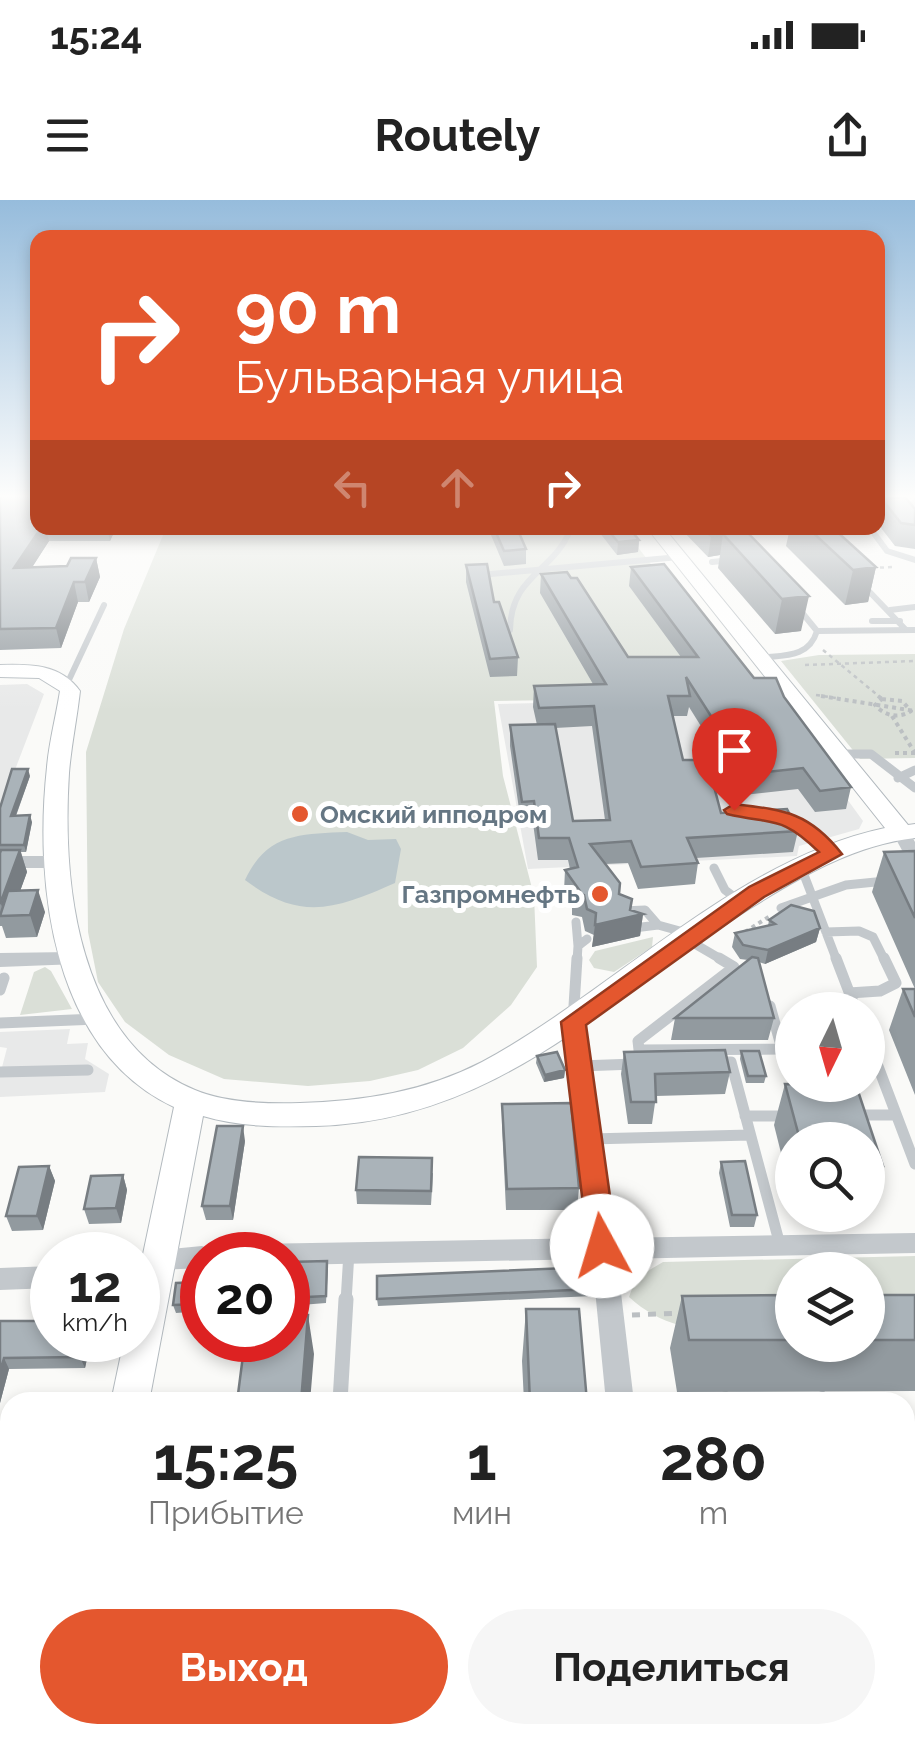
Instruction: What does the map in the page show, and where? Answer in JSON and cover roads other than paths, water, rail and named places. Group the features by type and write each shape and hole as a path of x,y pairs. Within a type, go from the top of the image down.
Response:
{"main road":[{"path":"0,671 56,678 70,691 57,779 58,862 71,959 80,989 104,1032 152,1080 190,1103 301,1116 370,1112 442,1094 506,1066 697,942 742,902 806,880 832,854 908,832 836,754 687,567"},
{"path":"160,1232 190,1103"},
{"path":"132,1392 136,1362"}],"street":[{"path":"908,832 915,859"},
{"path":"0,862 58,862"},
{"path":"1,976 71,959"},
{"path":"310,1253 915,1243"},
{"path":"602,1246 619,1392"},
{"path":"0,1279 30,1278"}],"lane":[{"path":"510,630 509,614 516,591 541,567"},
{"path":"480,575 570,567"},
{"path":"847,570 910,630"},
{"path":"788,597 816,634"},
{"path":"56,678 104,604"},
{"path":"890,610 915,607"},
{"path":"872,621 900,620"},
{"path":"816,634 910,630"},
{"path":"760,658 798,654 813,644 816,634"},
{"path":"836,754 872,754 915,788"},
{"path":"898,778 915,770"},
{"path":"734,810 786,816 803,825 832,854"},
{"path":"714,868 724,890 742,902"},
{"path":"782,908 806,880 915,878"},
{"path":"806,880 849,992"},
{"path":"623,911 646,910 658,925 697,942 734,967 748,970"},
{"path":"576,922 574,932 583,942 573,1022 602,1246"},
{"path":"634,928 658,925"},
{"path":"826,932 858,931 873,936 896,983 874,992"},
{"path":"734,967 638,1041 639,1050 782,1049 766,992"},
{"path":"0,1022 97,1019"},
{"path":"580,1066 731,1062 780,1246"},
{"path":"0,1072 88,1070"},
{"path":"885,1086 915,1164"},
{"path":"840,1115 896,1115"},
{"path":"745,1116 802,1116"},
{"path":"590,1138 750,1135"},
{"path":"341,1392 349,1251"}],"place":[{"name":"Омский ипподром","path":"300,814"},
{"name":"Газпромнефть","path":"600,894"}]}
